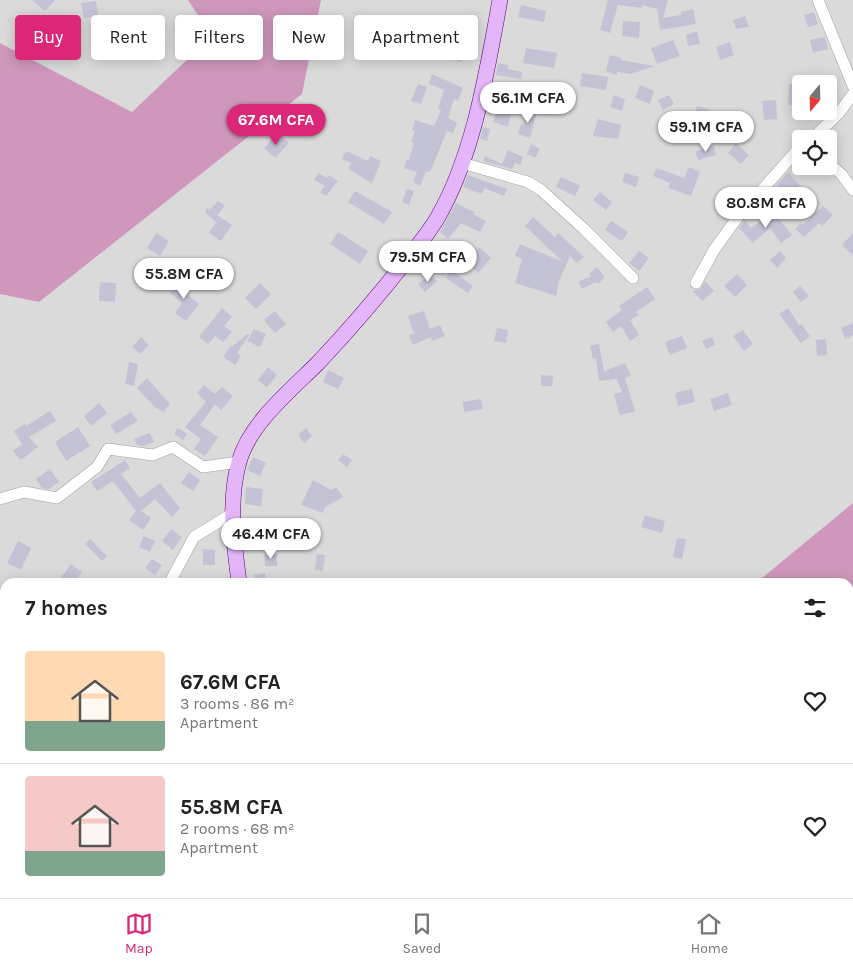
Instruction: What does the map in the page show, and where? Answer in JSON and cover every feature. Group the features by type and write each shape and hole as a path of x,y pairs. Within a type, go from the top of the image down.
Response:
{"main road":[{"path":"239,578 233,513 239,462 251,436 276,404 353,326 438,218 452,190 462,163 485,77 500,0"}],"street":[{"path":"818,0 853,86"},
{"path":"821,130 839,113 853,94"},
{"path":"696,283 714,250 737,218 792,156"},
{"path":"462,163 528,182 541,190 584,229 633,278"},
{"path":"837,170 853,190"},
{"path":"0,499 24,492 57,498 97,466 108,449 153,455 172,447 203,467 239,462"},
{"path":"172,578 194,537 233,513"}],"shaded area":[{"path":"0,0 188,0 198,15 175,15 175,60 187,60 132,112 33,60 81,60 81,15 15,15 15,51 0,43"},
{"path":"188,0 321,0 318,15 273,15 273,60 309,60 302,94 39,302 0,294 0,43 15,51 15,60 33,60 132,112 187,60 263,60 263,15 198,15"},
{"path":"321,0 853,0 853,503 762,578 0,578 0,294 39,302 302,94 309,60 344,60 344,15 318,15"},
{"path":"853,503 853,578 762,578"}],"building":[{"path":"32,0 55,0 45,11"},
{"path":"608,0 668,0 663,18 681,15 681,12 693,9 696,24 660,30 657,9 642,5 642,8 618,5 610,33 600,30"},
{"path":"96,1 98,15 84,18 81,3"},
{"path":"521,5 546,11 544,22 518,17"},
{"path":"814,12 818,24 808,27 804,15"},
{"path":"745,16 749,27 736,29 733,20"},
{"path":"623,21 640,22 639,38 622,36"},
{"path":"697,31 700,44 688,46 686,35"},
{"path":"825,37 828,49 813,53 810,40"},
{"path":"673,40 680,56 657,64 651,48"},
{"path":"730,42 734,55 720,60 716,47"},
{"path":"526,48 557,53 554,68 523,63"},
{"path":"610,55 621,58 621,60 654,66 631,74 617,72 617,75 606,71"},
{"path":"498,63 508,65 508,69 522,72 521,79 496,75"},
{"path":"582,73 608,77 606,90 580,86"},
{"path":"432,74 463,88 458,101 454,99 448,118 457,123 453,133 447,131 430,172 426,171 420,186 413,182 417,172 404,168 407,159 409,160 414,143 411,142 415,131 412,130 415,120 434,126 441,110 438,109 444,90 429,84"},
{"path":"418,84 427,87 421,104 411,101"},
{"path":"789,84 792,84 792,105 788,105"},
{"path":"640,85 654,91 650,104 635,98"},
{"path":"529,86 545,89 543,102 533,100 534,94 528,93"},
{"path":"614,95 625,99 622,111 610,107"},
{"path":"669,95 674,104 663,110 658,100"},
{"path":"496,97 514,102 508,127 493,122 497,109 493,107"},
{"path":"776,100 777,119 764,120 762,101"},
{"path":"697,106 709,109 706,119 694,116"},
{"path":"526,109 537,111 530,138 518,134 521,124 524,125"},
{"path":"598,119 621,125 618,139 593,136"},
{"path":"714,123 730,127 728,135 712,131"},
{"path":"483,127 490,129 487,141 480,139"},
{"path":"278,133 289,143 275,158 264,148"},
{"path":"736,143 749,155 741,164 728,153"},
{"path":"531,144 540,149 535,158 527,154"},
{"path":"714,146 716,155 698,160 695,151"},
{"path":"508,150 523,157 520,165 515,163 512,169 483,161 485,156 502,164"},
{"path":"346,151 368,161 370,156 381,161 372,183 348,169 351,163 342,159"},
{"path":"689,167 700,172 691,196 668,188 670,183 653,176 657,168 684,178"},
{"path":"788,172 807,194 794,204 777,184"},
{"path":"318,173 327,178 329,175 338,181 326,196 320,192 325,186 314,180"},
{"path":"625,173 639,177 636,187 622,182"},
{"path":"468,175 507,189 504,196 484,188 482,194 463,187"},
{"path":"561,177 580,186 575,196 556,187"},
{"path":"407,189 414,191 409,205 402,202"},
{"path":"355,191 392,212 384,224 348,202"},
{"path":"600,192 612,202 606,210 593,200"},
{"path":"218,201 225,206 217,215 232,225 221,241 209,233 216,222 205,212 207,208 210,210"},
{"path":"456,203 474,212 473,214 486,221 480,232 461,223 448,239 440,232"},
{"path":"823,206 833,215 822,226 819,223 804,237 795,229 801,223 803,225"},
{"path":"773,212 792,235 781,243 770,228 753,243 738,229 745,221 751,228"},
{"path":"533,217 555,237 558,233 584,257 577,263 570,256 559,281 556,296 515,283 522,259 515,256 520,244 563,262 525,226"},
{"path":"611,221 628,232 622,241 605,230"},
{"path":"338,232 368,251 360,264 330,244"},
{"path":"156,233 169,241 160,256 147,248"},
{"path":"853,233 853,256 842,245"},
{"path":"479,247 491,258 478,273 466,262"},
{"path":"639,251 649,258 639,271 629,263"},
{"path":"780,251 786,258 777,268 770,260"},
{"path":"597,267 605,277 598,284 596,282 582,289 578,282 591,276 589,274"},
{"path":"451,270 473,286 468,293 446,278"},
{"path":"431,273 437,281 425,292 418,284"},
{"path":"737,274 747,285 735,297 724,286"},
{"path":"184,277 191,283 184,292 199,304 186,321 175,313 182,303 170,293"},
{"path":"705,281 714,291 702,301 693,291 700,289"},
{"path":"100,282 116,283 115,302 99,301"},
{"path":"260,283 271,294 256,309 245,298"},
{"path":"800,286 809,296 801,302 793,292"},
{"path":"647,287 655,299 636,312 639,315 630,320 639,335 630,341 621,326 613,332 606,322 622,310 619,306"},
{"path":"222,308 232,317 224,326 232,332 223,342 215,336 208,344 199,337"},
{"path":"788,308 799,325 801,324 810,336 801,343 779,314"},
{"path":"275,311 286,324 275,333 265,322 265,319"},
{"path":"424,311 430,329 440,325 445,336 432,341 431,337 413,345 409,335 414,334 408,316"},
{"path":"853,323 853,335 845,339 841,328"},
{"path":"497,328 508,330 506,343 494,341"},
{"path":"254,329 266,334 260,347 247,341"},
{"path":"743,330 753,344 744,351 733,336"},
{"path":"247,334 249,335 237,353 241,356 235,365 223,357 231,345 232,347"},
{"path":"682,336 687,348 670,355 665,342"},
{"path":"141,337 149,345 140,354 132,347"},
{"path":"712,337 715,345 706,349 702,341"},
{"path":"826,339 827,355 817,356 816,340"},
{"path":"599,344 604,371 625,363 631,376 625,378 635,411 620,415 614,394 622,392 617,379 599,381 596,358 593,359 590,346"},
{"path":"129,362 138,364 134,386 125,384"},
{"path":"268,367 277,375 267,387 258,380"},
{"path":"328,370 344,378 338,389 323,382"},
{"path":"541,375 553,376 552,386 541,386"},
{"path":"147,378 170,404 163,412 154,406 137,388"},
{"path":"204,385 215,394 222,387 233,396 221,410 215,404 200,425 218,437 205,456 194,449 201,439 185,427 206,402 197,393"},
{"path":"692,389 695,402 678,406 675,393"},
{"path":"728,393 732,405 714,411 710,399"},
{"path":"481,399 483,409 464,412 463,402"},
{"path":"99,403 107,413 91,426 84,416"},
{"path":"50,411 56,421 29,437 38,447 21,460 13,451 22,444 14,431"},
{"path":"131,412 138,421 116,434 110,425"},
{"path":"78,427 90,446 66,461 55,442"},
{"path":"178,428 187,434 183,440 174,434"},
{"path":"306,428 312,436 304,443 298,435"},
{"path":"150,433 154,442 143,446 137,445 134,439"},
{"path":"343,454 352,460 347,467 338,460"},
{"path":"253,457 266,463 260,476 247,470"},
{"path":"125,460 130,468 121,474 140,498 160,483 180,508 172,517 155,499 141,511 151,518 143,530 129,520 136,511 113,481 97,491 91,482"},
{"path":"50,469 59,482 49,489 42,488 36,479"},
{"path":"189,472 200,480 193,491 181,483"},
{"path":"313,480 331,490 336,487 343,497 325,507 323,513 301,505"},
{"path":"246,487 263,489 261,506 245,504"},
{"path":"645,515 665,521 662,533 641,527"},
{"path":"171,529 182,537 173,550 162,541"},
{"path":"144,536 155,541 150,552 139,547"},
{"path":"677,538 686,539 682,559 673,557"},
{"path":"90,539 107,556 102,561 85,544"},
{"path":"18,541 31,548 21,570 7,563"},
{"path":"203,549 215,550 215,565 203,565"},
{"path":"277,554 277,566 265,566 264,555"},
{"path":"317,554 325,555 323,571 315,570"},
{"path":"152,559 162,565 155,575 145,568"},
{"path":"71,564 82,572 78,578 61,578"},
{"path":"265,573 266,578 255,578 254,575"}]}
